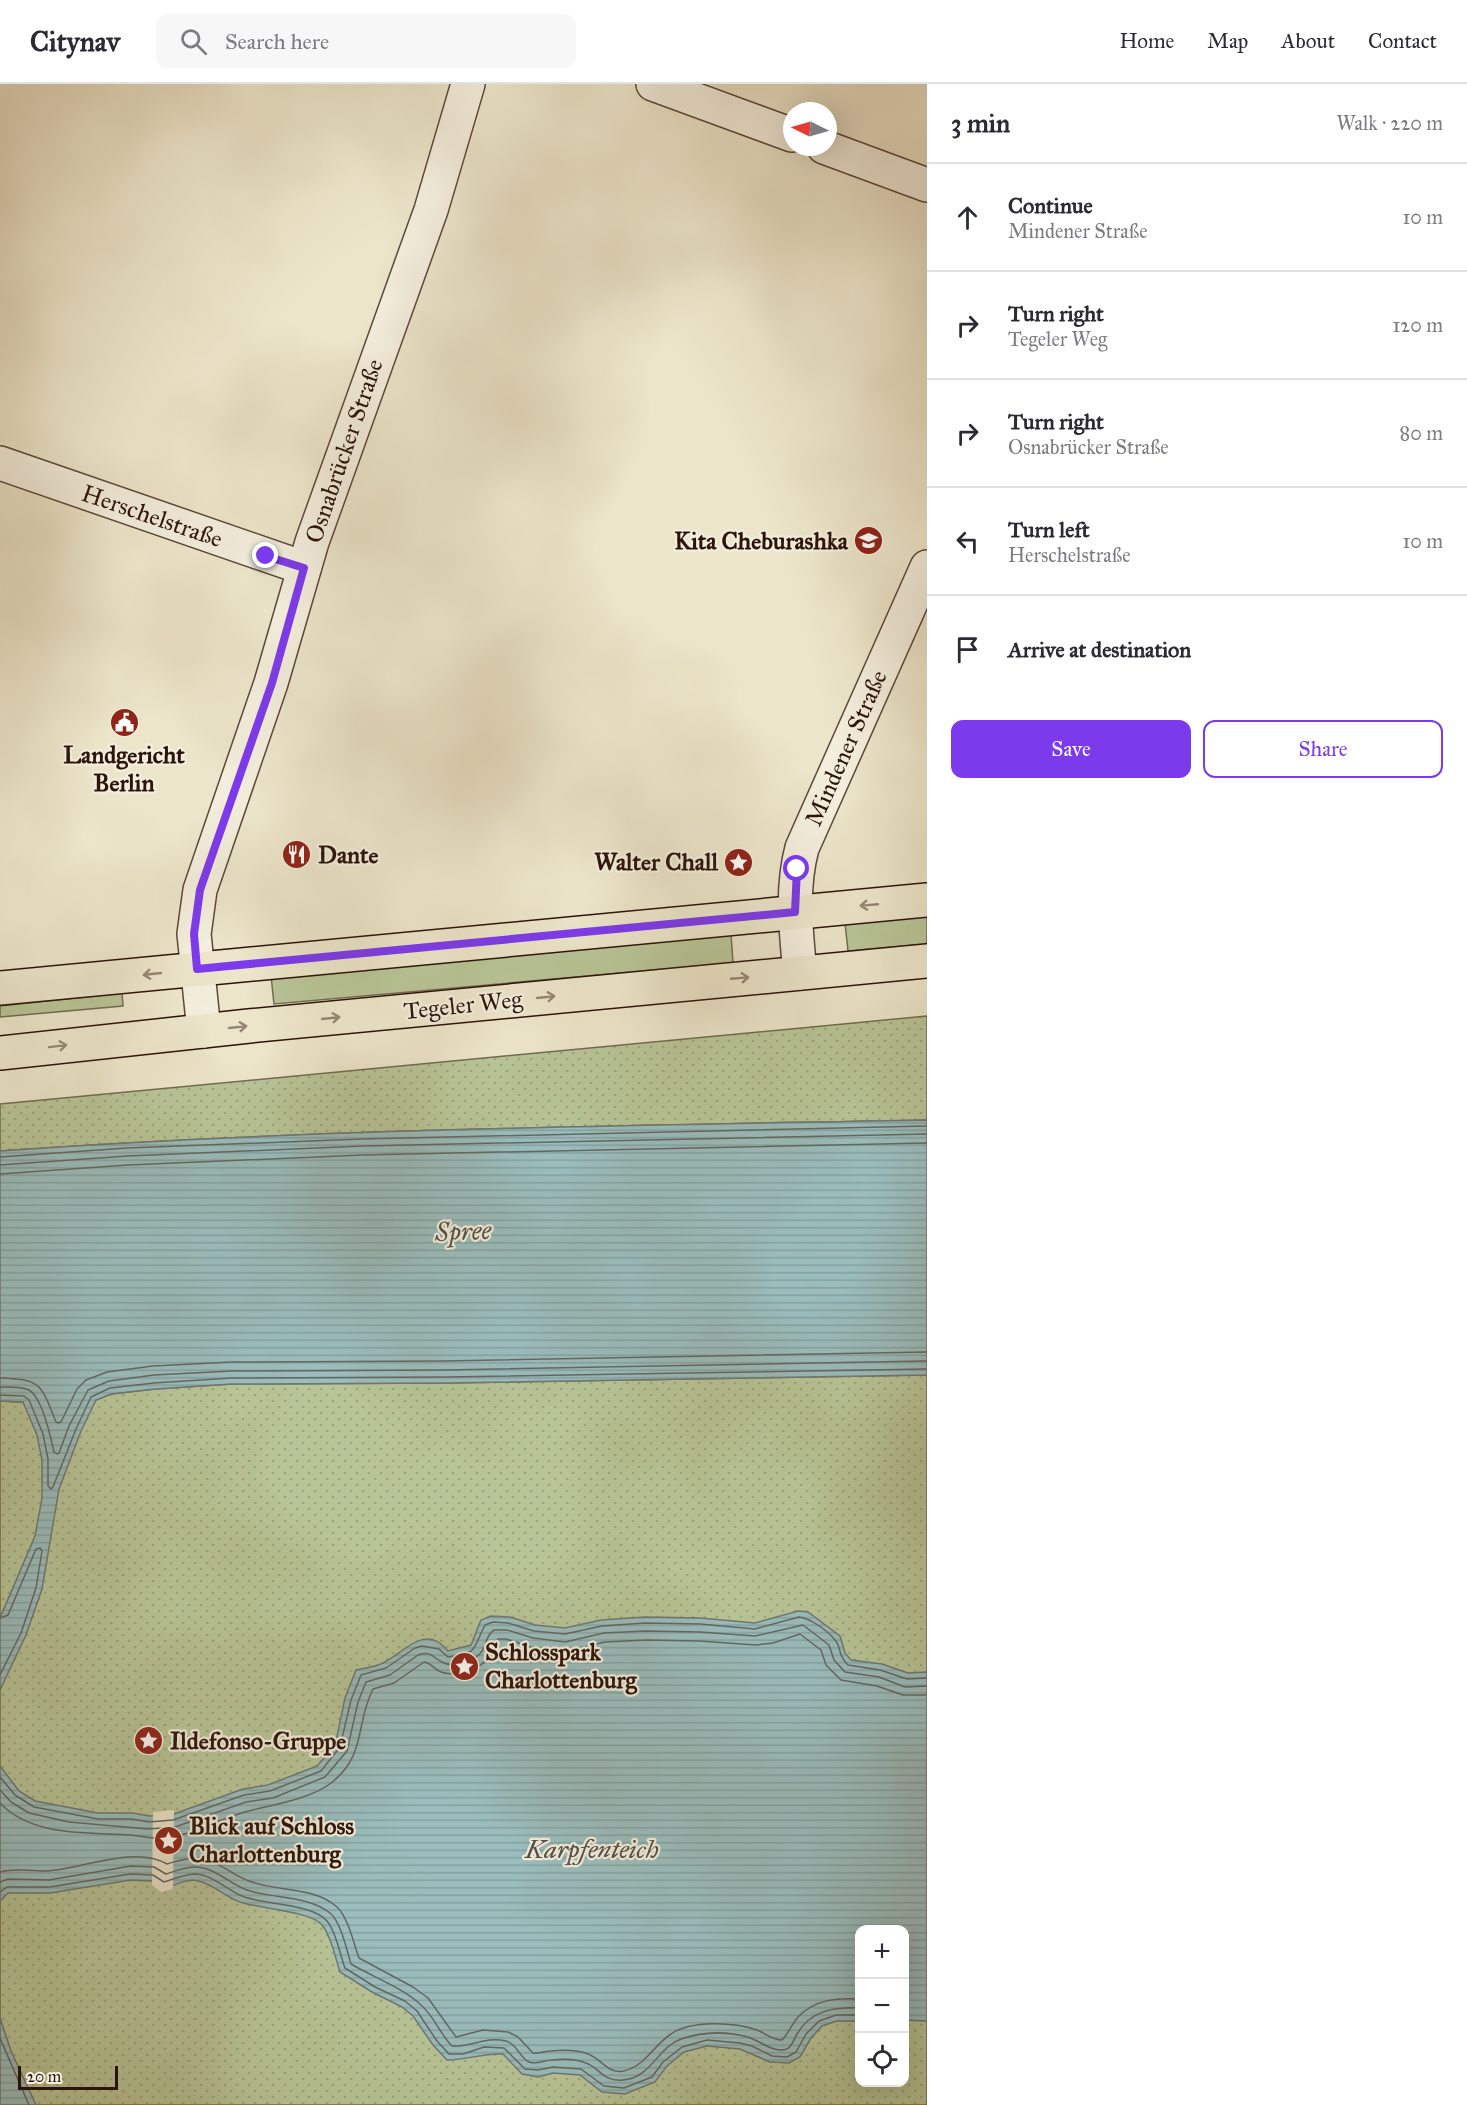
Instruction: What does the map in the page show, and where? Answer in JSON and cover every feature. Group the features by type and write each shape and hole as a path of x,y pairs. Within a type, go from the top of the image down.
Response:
{"main road":[{"path":"0,988 927,900"},
{"name":"Tegeler Weg","path":"0,1053 927,961"}],"street":[{"name":"Osnabrücker Straße","path":"204,1031 194,934 200,890 272,683 304,568 431,210 468,84"},
{"path":"653,84 783,132"},
{"path":"837,152 927,185"},
{"name":"Herschelstraße","path":"0,463 304,568"},
{"name":"Mindener Straße","path":"800,973 795,912 797,869 802,848 927,567"}],"green space":[{"path":"927,914 927,944 848,951 845,923"},
{"path":"731,934 733,963 274,1004 271,976"},
{"path":"122,993 123,1006 0,1017 0,1006"},
{"path":"927,1016 927,1120 347,1133 0,1151 0,1104"},
{"name":"Schlosspark Charlottenburg","path":"927,1375 927,2105 0,2105 0,1401 37,1403 94,1401 111,1394 232,1384"}],"water":[{"name":"Spree","path":"927,1120 927,1375 232,1384 111,1394 96,1400 81,1431 59,1489 42,1589 26,1635 0,1690 0,1618 35,1536 42,1498 42,1460 37,1435 23,1402 0,1401 0,1151 347,1133"},
{"name":"Karpfenteich","path":"798,1611 808,1612 840,1636 845,1653 851,1660 882,1664 908,1673 927,1672 927,2021 909,2020 909,1925 855,1925 855,2021 837,2021 822,2026 811,2038 800,2057 789,2063 770,2062 740,2049 707,2046 684,2052 667,2066 655,2082 625,2094 602,2092 580,2075 553,2073 538,2077 522,2074 503,2054 447,2060 433,2045 413,2016 402,2007 340,1972 333,1948 322,1925 308,1917 237,1901 204,1883 194,1880 163,1889 152,1881 131,1880 50,1893 8,1893 0,1901 0,1766 19,1791 35,1801 98,1813 171,1815 243,1789 268,1785 317,1766 335,1746 345,1698 356,1670 383,1663 423,1639 431,1639 448,1651 471,1645 481,1620 491,1616 510,1617 535,1625 565,1628 601,1620 645,1617 700,1618 755,1623"},
{"path":"0,2018 11,2051 36,2105 0,2105"}],"pier":[{"path":"174,1810 173,1889 161,1892 152,1885 153,1812"}],"place":[{"name":"Kita Cheburashka","path":"869,541"},
{"name":"Landgericht Berlin","path":"124,722"},
{"name":"Dante","path":"297,855"},
{"name":"Walter Chall","path":"739,862"},
{"name":"Schlosspark Charlottenburg","path":"464,1666"},
{"name":"Ildefonso-Gruppe","path":"149,1741"},
{"name":"Blick auf Schloss Charlottenburg","path":"168,1840"}],"route":[{"path":"266,556 304,568 272,683 200,890 194,934 197,969 795,912 797,869"}]}
